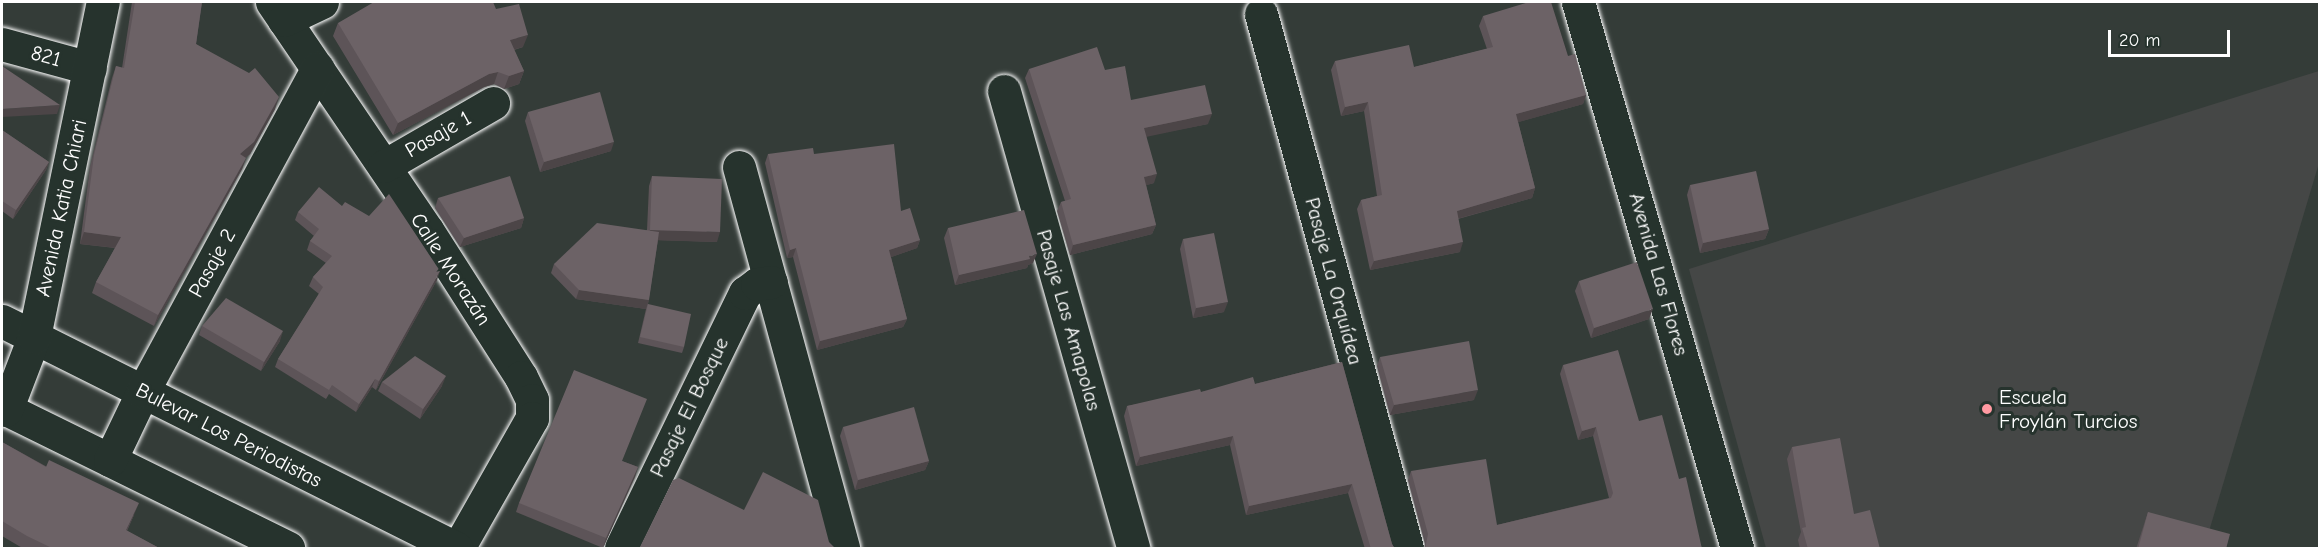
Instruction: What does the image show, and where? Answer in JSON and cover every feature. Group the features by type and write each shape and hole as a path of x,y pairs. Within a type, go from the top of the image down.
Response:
{"street":[{"name":"Avenida Katia Chiari","path":"4,408 34,337 103,2"},
{"path":"278,11 322,2"},
{"name":"Avenida Las Flores","path":"1578,2 1737,549"},
{"name":"Calle Morazán","path":"278,11 384,166 521,377 532,400 532,418 457,549"},
{"name":"Pasaje La Orquídea","path":"1261,14 1407,549"},
{"name":"821","path":"2,44 90,68"},
{"name":"Pasaje 2","path":"110,460 143,392 318,68"},
{"name":"Pasaje Las Amapolas","path":"1004,91 1133,549"},
{"name":"Pasaje 1","path":"384,166 493,103"},
{"path":"739,167 843,549"},
{"name":"Pasaje El Bosque","path":"621,549 745,293 752,286 771,282"},
{"name":"Bulevar Los Periodistas","path":"2,321 457,549"},
{"path":"4,408 288,549"}],"shaded area":[{"name":"Escuela Froylán Turcios","path":"2319,71 2319,163 2204,548 1766,548 1689,269"}],"building":[{"path":"135,2 202,2 196,44 249,73 255,68 279,97 254,142 240,154 246,158 158,315 96,282 121,237 84,232 94,155 116,66 124,68"},
{"path":"374,2 493,2 496,9 519,4 528,35 510,40 524,71 509,76 498,72 489,74 398,123 338,23"},
{"path":"1529,2 1551,2 1568,56 1575,54 1586,95 1516,114 1535,188 1457,211 1463,242 1374,261 1361,200 1382,195 1368,102 1345,107 1335,61 1409,45 1414,67 1493,47 1483,16"},
{"path":"1097,47 1105,70 1125,66 1131,100 1205,85 1212,114 1144,128 1157,174 1144,177 1156,225 1073,245 1061,202 1071,199 1029,69"},
{"path":"2,66 60,105 2,109"},
{"path":"600,92 614,142 544,162 528,112"},
{"path":"2,130 49,162 16,210 2,201"},
{"path":"894,144 901,211 910,208 920,240 889,250 907,319 820,341 796,248 790,250 768,154 813,148 814,154"},
{"path":"1756,171 1769,229 1703,243 1690,185"},
{"path":"510,176 524,218 464,238 438,198"},
{"path":"652,176 722,179 720,232 650,230"},
{"path":"319,187 342,206 345,202 369,216 389,194 440,271 379,381 375,379 359,404 332,385 329,390 278,359 323,287 313,277 332,256 310,241 319,229 298,212"},
{"path":"1024,210 1037,254 1029,256 1030,259 959,275 948,228"},
{"path":"597,223 659,232 649,300 579,290 554,264"},
{"path":"1214,233 1228,302 1196,308 1183,239"},
{"path":"1637,262 1653,309 1594,328 1579,281"},
{"path":"226,298 283,331 264,362 202,326"},
{"path":"648,304 691,314 684,347 640,337"},
{"path":"1469,341 1478,390 1394,405 1380,357"},
{"path":"1618,350 1639,421 1662,415 1679,479 1686,477 1702,549 1425,549 1428,534 1411,471 1486,459 1497,525 1611,498 1613,493 1596,427 1582,431 1563,365"},
{"path":"415,356 446,376 423,409 382,382"},
{"path":"1342,362 1395,549 1371,549 1352,484 1249,506 1233,436 1140,457 1127,406 1200,389 1201,392 1253,377 1255,384"},
{"path":"574,370 647,399 622,461 638,467 606,538 519,503"},
{"path":"914,407 929,461 858,480 843,427"},
{"path":"1840,438 1854,514 1870,510 1880,549 1808,549 1802,528 1806,527 1792,447"},
{"path":"2,442 46,467 49,460 139,503 126,530 161,549 54,549 2,521"},
{"path":"763,472 818,500 829,542 836,549 639,549 673,480 679,478 744,510"},
{"path":"2148,512 2230,534 2226,549 2138,549"}],"place":[{"name":"Escuela Froylán Turcios","path":"1987,409"}]}
